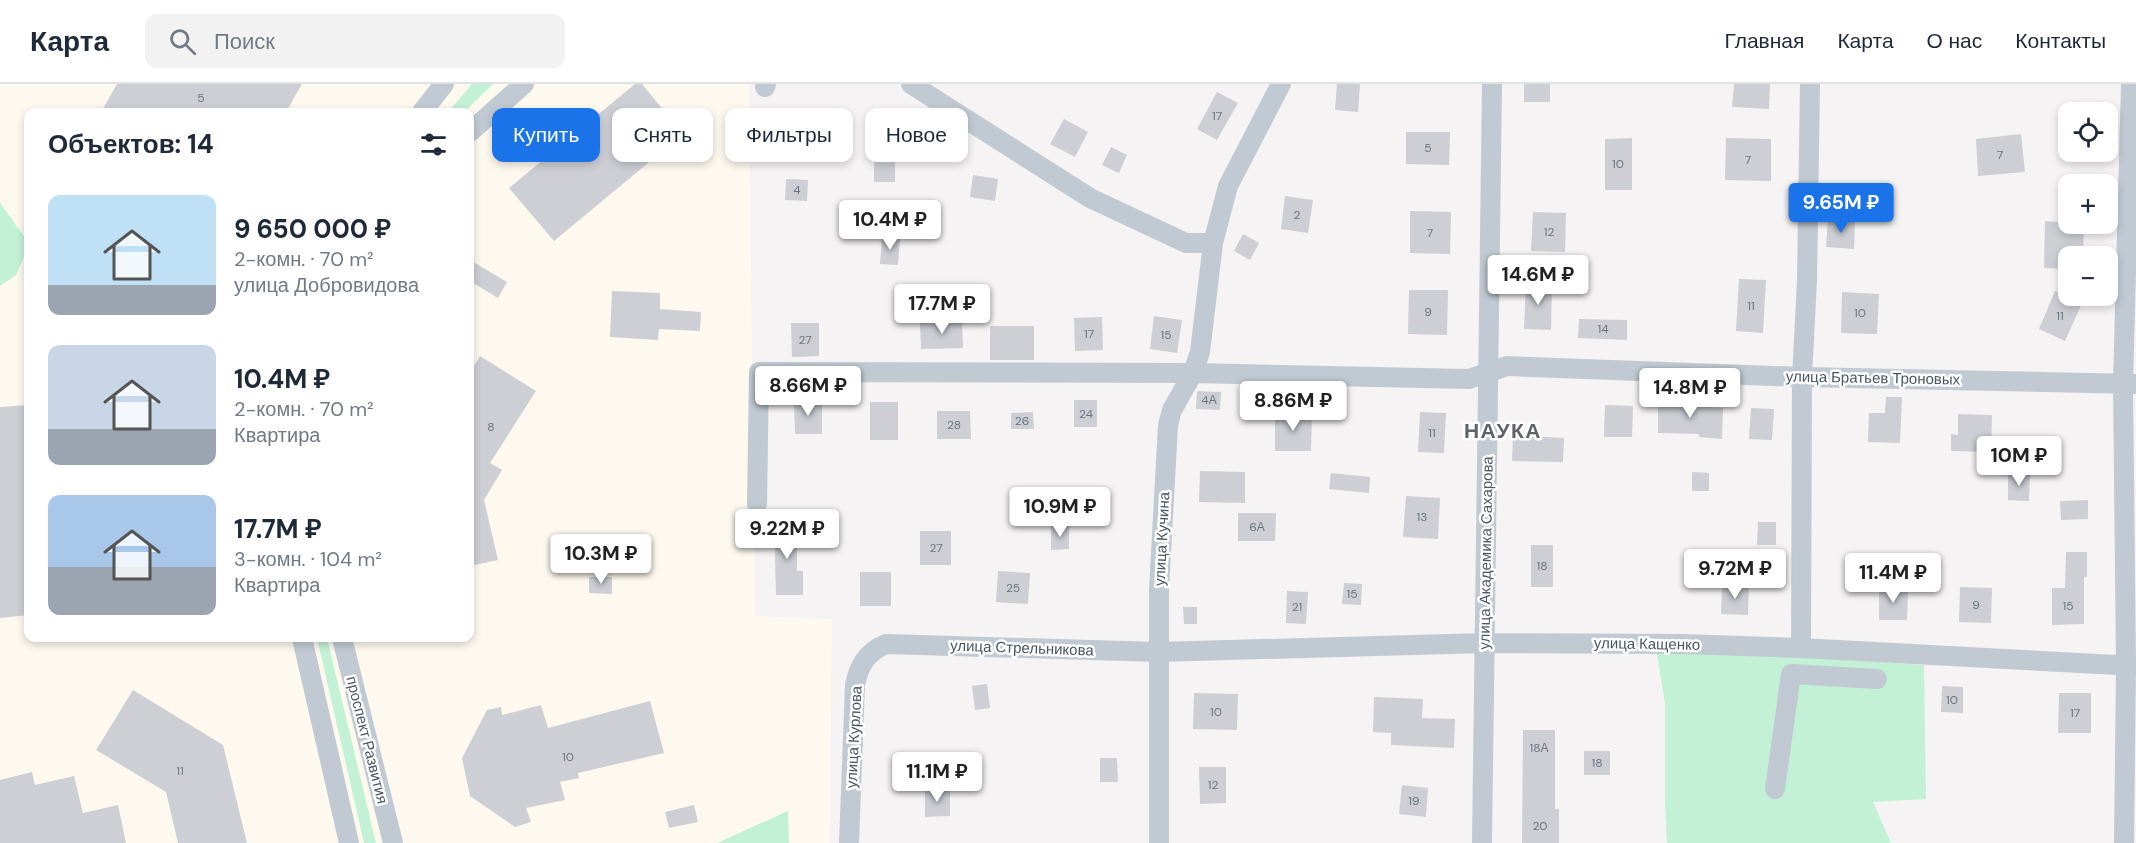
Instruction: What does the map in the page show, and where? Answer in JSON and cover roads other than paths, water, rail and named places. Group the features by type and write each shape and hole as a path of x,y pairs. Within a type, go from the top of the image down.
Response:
{"street":[{"path":"425,108 444,84"},
{"path":"474,128 524,84"},
{"path":"911,84 1090,198 1186,243 1213,243"},
{"name":"улица Кучина","path":"1159,843 1159,590 1168,425 1179,395 1193,373 1200,352 1213,243 1228,186 1281,84"},
{"name":"улица Академика Сахарова","path":"1482,843 1492,84"},
{"path":"1801,648 1802,377 1808,280 1810,84"},
{"path":"2124,843 2131,666 2129,384 2131,84"},
{"name":"улица Братьев Троновых","path":"757,504 759,372 1193,373 1469,379 1507,366 1802,377 2129,384"},
{"path":"303,642 349,843"},
{"name":"проспект Развития","path":"343,642 393,843"},
{"name":"улица Кащенко","path":"1158,652 1485,644 1681,644 1801,648 2131,666"},
{"name":"улица Стрельникова","path":"886,645 1158,652"},
{"name":"улица Курлова","path":"849,843 855,686 860,668 869,654 886,645"},
{"path":"1775,789 1791,674 1877,679"}],"district":[{"name":"НАУКА","path":"1503,431"}]}
